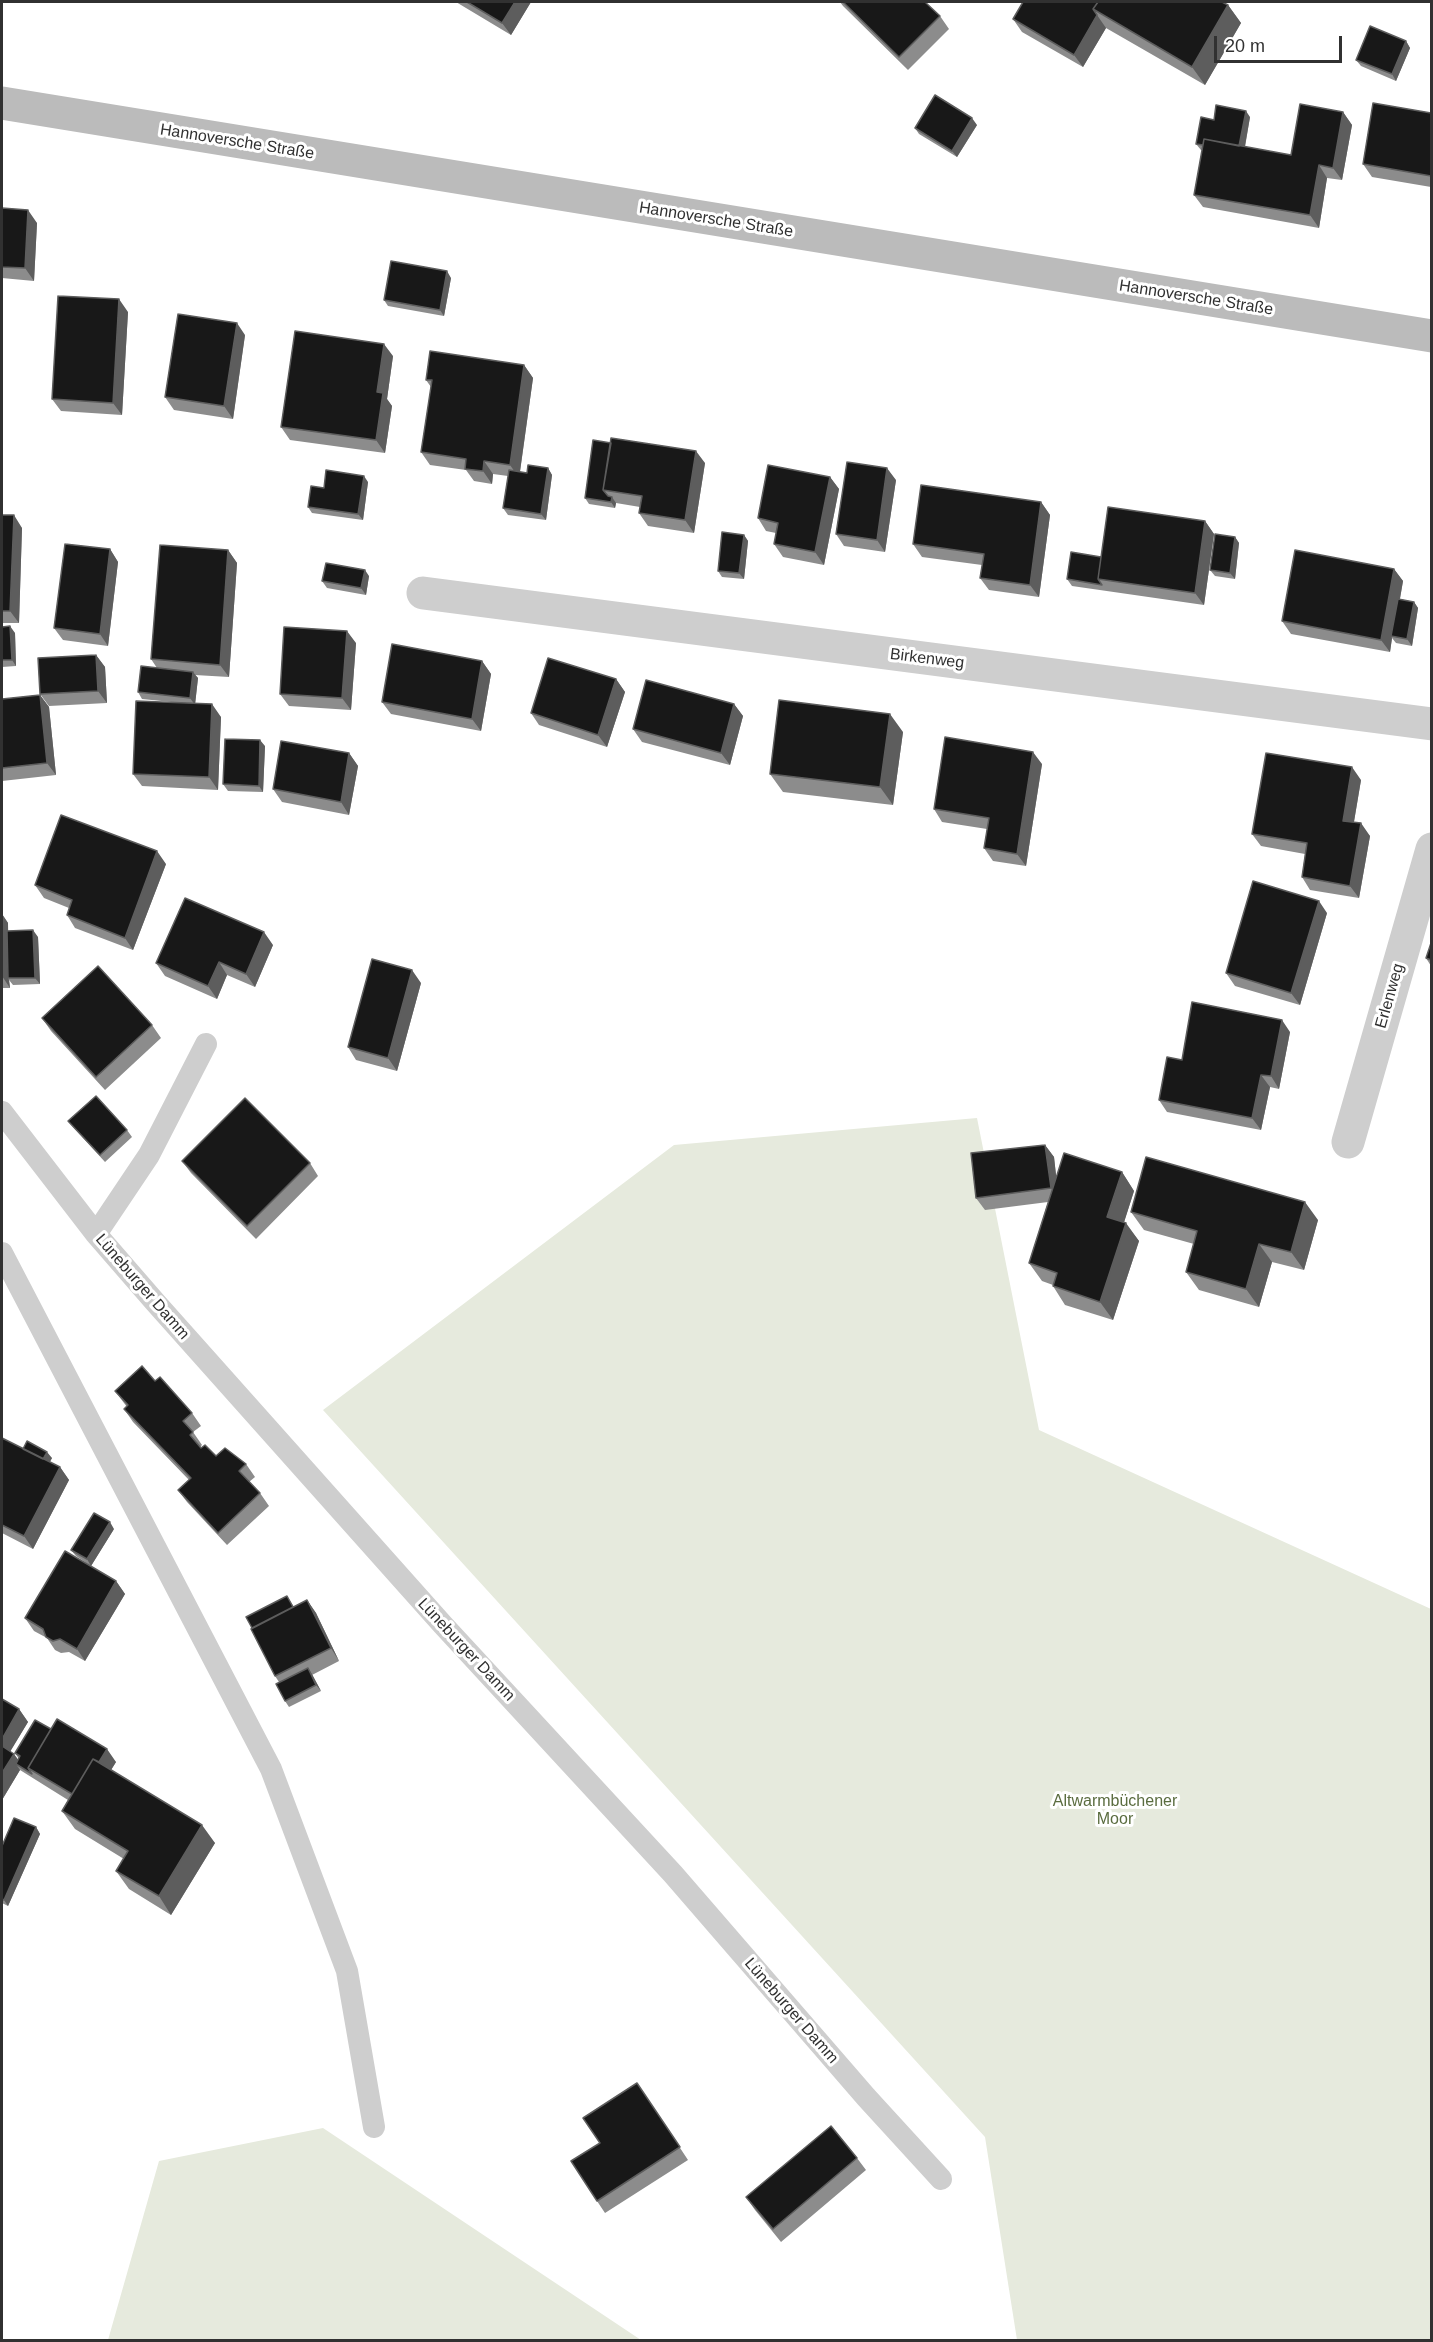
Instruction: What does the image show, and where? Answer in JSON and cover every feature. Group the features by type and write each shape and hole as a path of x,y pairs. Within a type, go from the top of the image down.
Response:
{"main road":[{"name":"Hannoversche Straße","path":"2,103 1431,336"}],"street":[{"name":"Birkenweg","path":"423,593 1431,724"},
{"name":"Erlenweg","path":"1348,1142 1431,849"}],"lane":[{"path":"96,1234 150,1155 206,1044"},
{"name":"Lüneburger Damm","path":"2,1112 96,1234 443,1625 674,1874 866,2097 941,2179"},
{"path":"2,1253 271,1769 347,1971 374,2127"}],"green space":[{"name":"Altwarmbüchener Moor","path":"977,1118 1039,1430 1431,1609 1431,2340 1017,2340 985,2137 323,1410 674,1145"},
{"path":"323,2128 641,2340 108,2340 159,2161"}],"building":[{"path":"467,2 515,2 502,23"},
{"path":"843,2 925,2 940,16 899,57"},
{"path":"1023,2 1098,2 1093,9 1097,15 1074,55 1013,19"},
{"path":"1098,2 1222,2 1228,5 1192,67 1093,9"},
{"path":"1370,26 1406,41 1392,74 1356,60"},
{"path":"935,95 972,118 952,151 915,128"},
{"path":"1373,103 1431,113 1431,176 1363,164"},
{"path":"1300,104 1343,112 1333,168 1319,165 1310,215 1194,195 1204,139 1291,155"},
{"path":"1216,105 1246,111 1239,146 1204,139 1203,145 1196,144 1201,117 1214,120"},
{"path":"2,208 28,210 25,268 2,267"},
{"path":"391,261 447,271 440,310 384,300"},
{"path":"58,296 119,299 113,403 52,399"},
{"path":"178,314 237,323 224,406 165,397"},
{"path":"295,331 384,344 377,392 383,393 376,440 281,427"},
{"path":"430,351 524,365 510,465 484,461 483,471 465,469 466,459 421,452 432,380 426,380"},
{"path":"611,438 696,451 685,520 639,513 642,496 603,490"},
{"path":"593,440 611,443 603,490 612,497 611,502 585,498"},
{"path":"847,462 887,468 877,540 836,534"},
{"path":"528,465 548,468 541,514 503,508 509,470 527,473"},
{"path":"768,465 830,477 815,552 774,544 778,523 758,518"},
{"path":"326,470 364,476 358,514 308,507 311,486 324,488"},
{"path":"921,485 1041,502 1030,585 980,578 984,554 913,544"},
{"path":"1108,507 1205,521 1195,593 1098,579"},
{"path":"2,515 14,515 10,611 2,611"},
{"path":"722,532 744,535 739,573 718,571"},
{"path":"1215,534 1235,537 1230,573 1210,570"},
{"path":"65,544 110,549 100,634 54,628"},
{"path":"160,545 228,550 220,665 151,659"},
{"path":"1295,550 1394,569 1381,640 1282,621"},
{"path":"1071,552 1101,557 1098,579 1102,585 1067,579"},
{"path":"326,563 365,570 361,588 322,581"},
{"path":"1398,599 1414,602 1407,639 1391,636"},
{"path":"10,626 12,660 2,660 2,627"},
{"path":"284,627 347,631 342,698 280,694"},
{"path":"392,644 482,661 472,719 382,702"},
{"path":"96,655 98,691 40,694 38,658"},
{"path":"548,658 616,679 598,735 531,713"},
{"path":"141,666 193,672 190,698 138,692"},
{"path":"646,680 734,704 721,753 633,729"},
{"path":"40,695 47,763 2,768 2,699"},
{"path":"779,700 890,714 880,787 770,774"},
{"path":"136,701 212,704 209,777 133,774"},
{"path":"945,737 1033,752 1017,854 984,848 989,818 934,809"},
{"path":"225,739 260,740 259,786 223,784"},
{"path":"281,741 349,753 341,802 273,789"},
{"path":"1266,753 1352,767 1343,821 1361,823 1350,886 1302,877 1307,843 1252,834"},
{"path":"61,815 157,851 125,938 67,915 72,900 35,885"},
{"path":"1253,881 1319,901 1291,993 1226,973"},
{"path":"185,898 264,932 246,974 219,962 208,986 156,963"},
{"path":"33,930 35,978 8,978 7,931"},
{"path":"1431,943 1431,960 1426,958"},
{"path":"372,959 412,970 388,1058 348,1047"},
{"path":"98,966 152,1025 96,1077 42,1018"},
{"path":"1192,1002 1282,1020 1271,1076 1261,1075 1252,1118 1159,1100 1167,1057 1182,1060"},
{"path":"96,1096 127,1130 100,1155 68,1121"},
{"path":"245,1098 310,1163 247,1226 182,1161"},
{"path":"1045,1145 1051,1188 976,1198 971,1153"},
{"path":"1064,1153 1122,1172 1107,1217 1126,1223 1100,1302 1053,1286 1057,1273 1029,1263"},
{"path":"1146,1157 1305,1202 1291,1252 1259,1244 1246,1289 1186,1272 1197,1231 1131,1212"},
{"path":"142,1366 155,1381 160,1377 192,1413 183,1421 193,1432 190,1435 201,1448 205,1445 216,1456 225,1448 246,1464 239,1471 260,1493 218,1533 178,1490 191,1478 124,1409 128,1405 115,1391"},
{"path":"2,1438 60,1467 24,1536 2,1525"},
{"path":"27,1441 47,1452 43,1459 23,1449"},
{"path":"94,1513 110,1522 87,1559 71,1550"},
{"path":"65,1551 116,1581 77,1649 60,1639 53,1641 46,1637 43,1629 25,1618"},
{"path":"287,1596 293,1607 252,1628 246,1617"},
{"path":"307,1600 331,1648 275,1676 251,1629"},
{"path":"308,1668 316,1685 285,1701 276,1684"},
{"path":"2,1699 19,1709 2,1739"},
{"path":"57,1719 107,1749 99,1762 93,1759 72,1794 28,1768"},
{"path":"35,1720 51,1729 28,1768 32,1774 16,1764 20,1756 15,1753"},
{"path":"2,1746 14,1754 2,1773"},
{"path":"93,1759 202,1825 159,1896 116,1871 128,1851 62,1811"},
{"path":"14,1818 36,1827 4,1900 2,1899 2,1846"},
{"path":"637,2083 680,2147 597,2201 571,2161 600,2143 583,2118"},
{"path":"831,2126 857,2158 773,2229 746,2197"}]}
